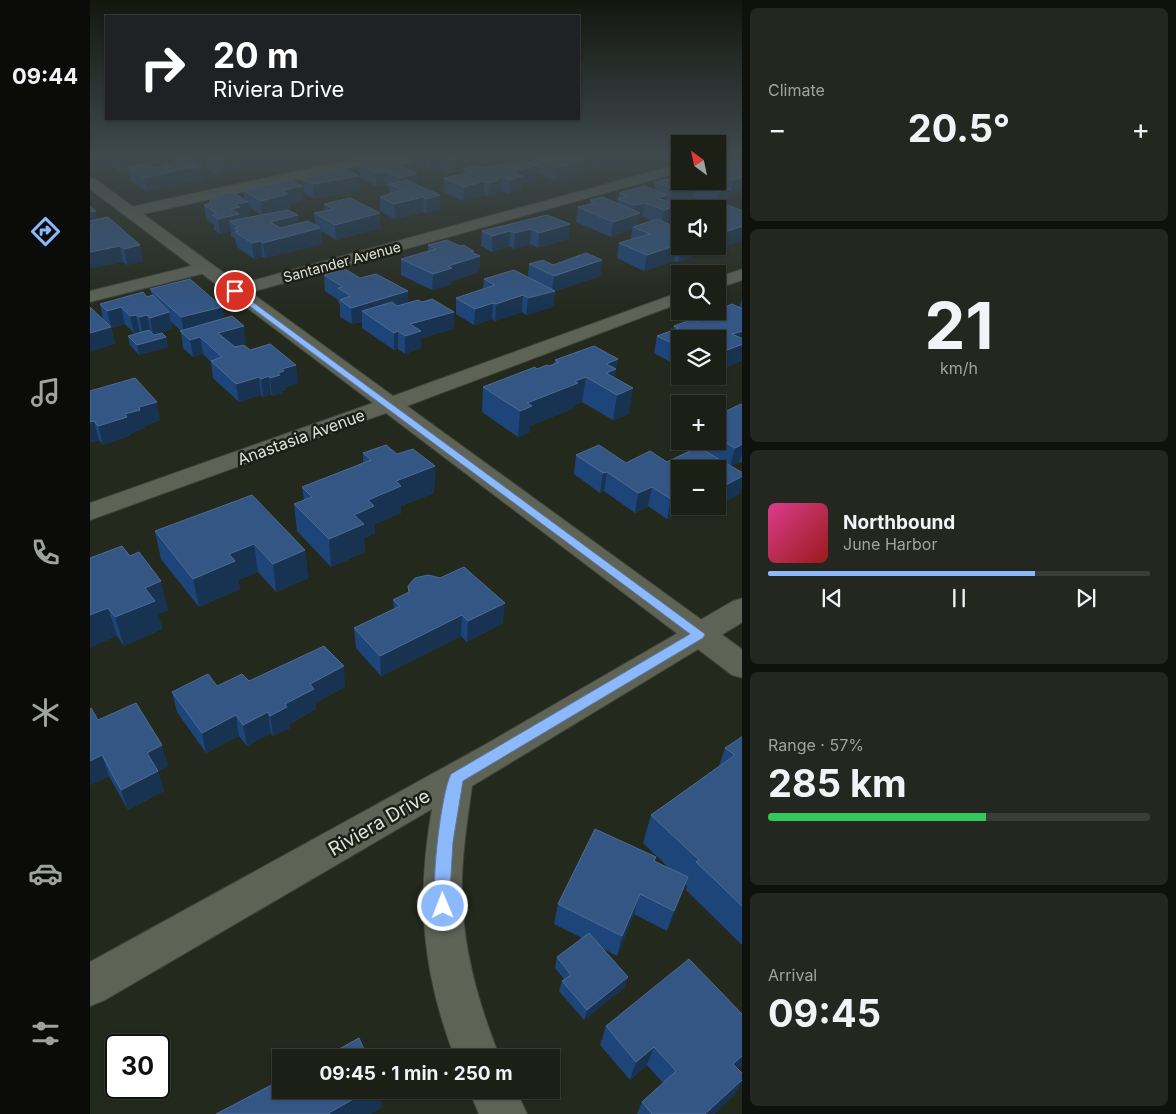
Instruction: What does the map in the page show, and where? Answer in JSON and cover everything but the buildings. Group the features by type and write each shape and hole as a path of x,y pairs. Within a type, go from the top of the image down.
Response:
{"street":[{"path":"122,206 742,667"},
{"path":"130,212 157,206"},
{"name":"Santander Avenue","path":"235,291 543,206"},
{"path":"90,297 203,268"},
{"path":"726,280 742,274"},
{"name":"Anastasia Avenue","path":"90,512 671,300"},
{"name":"Riviera Drive","path":"90,984 456,778 742,608"},
{"path":"456,778 445,842 442,891 448,963 457,998 475,1049"},
{"path":"496,1099 503,1114"}],"route":[{"path":"235,291 699,634 456,778 445,842 443,906"}]}
